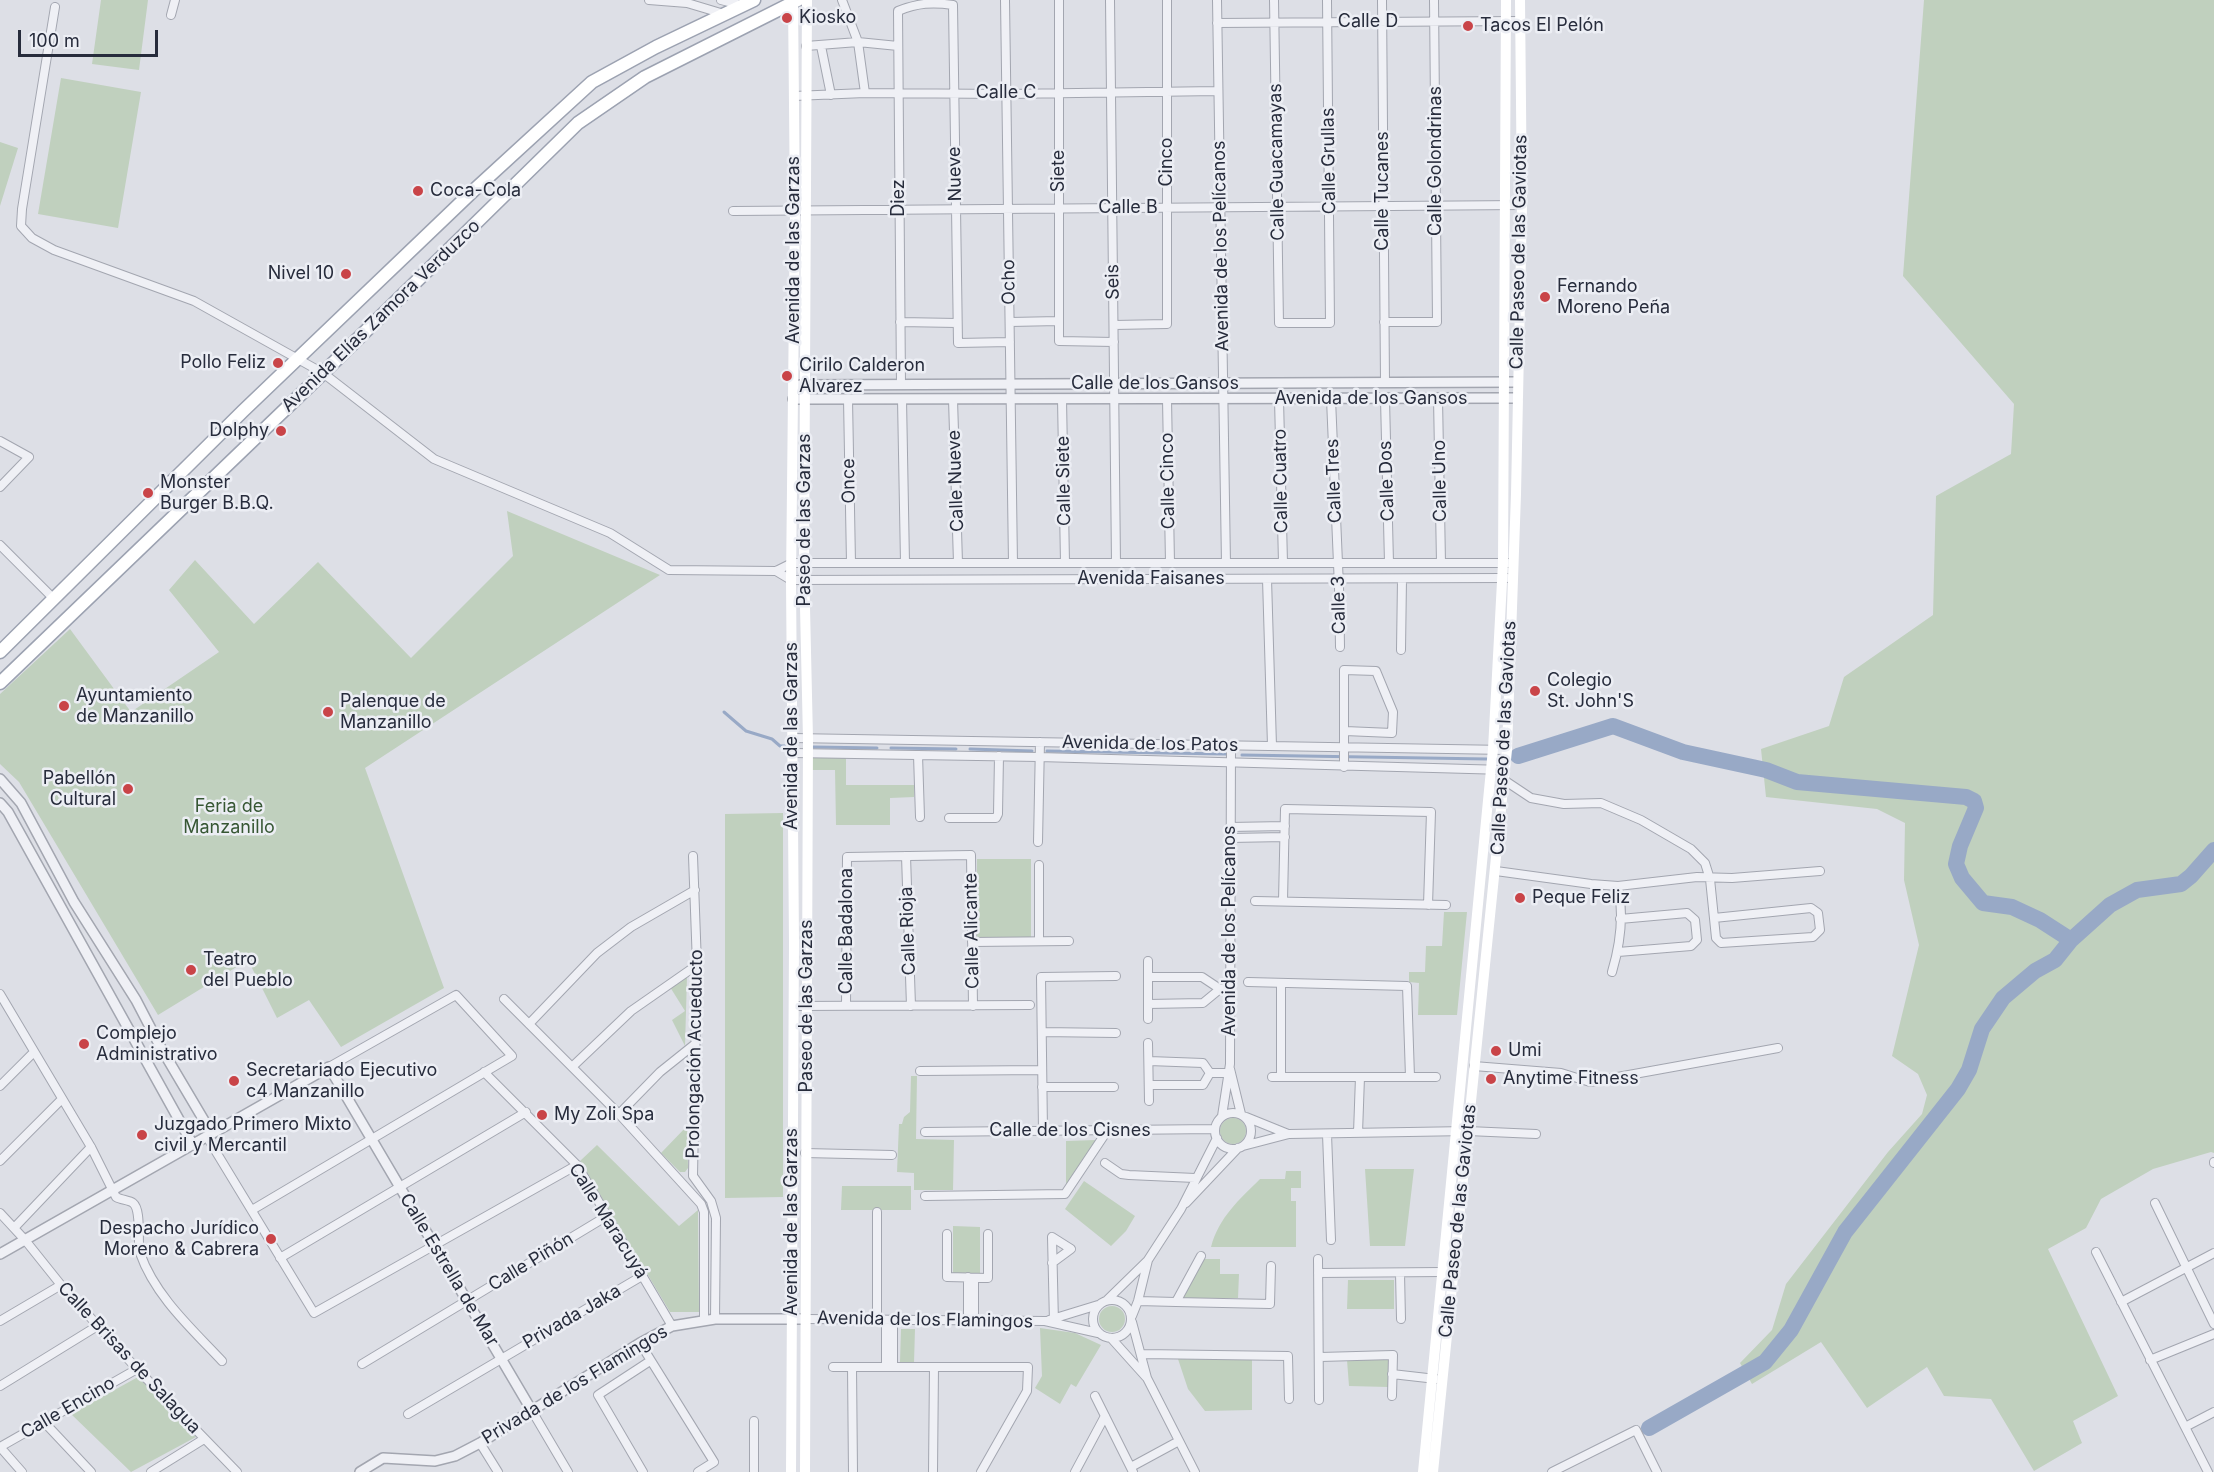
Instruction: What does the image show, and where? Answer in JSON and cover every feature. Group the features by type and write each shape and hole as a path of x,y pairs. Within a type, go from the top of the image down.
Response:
{"main road":[{"name":"Paseo de las Garzas","path":"805,1472 805,1153 808,1006 808,738 804,580 807,0"},
{"name":"Calle Paseo de las Gaviotas","path":"1423,1472 1437,1380 1468,1131 1507,750 1507,563 1503,398 1506,0"},
{"name":"Calle Paseo de las Gaviotas","path":"1507,563 1516,494 1522,205 1520,0"},
{"name":"Avenida Elías Zamora Verduzco","path":"0,683 323,373 578,123 645,77 795,1"},
{"name":"Avenida de las Garzas","path":"791,1472 794,1006 791,580 795,1"},
{"name":"Avenida Elías Zamora Verduzco","path":"0,652 298,358 592,82 656,46 749,3"},
{"name":"Calle Paseo de las Gaviotas","path":"1433,1472 1442,1272 1491,771 1507,578"}],"street":[{"path":"171,15 175,0"},
{"path":"649,0 687,3 725,15"},
{"path":"721,0 749,3"},
{"path":"842,0 858,42 865,93"},
{"name":"Ocho","path":"1005,0 1013,563"},
{"name":"Siete","path":"1059,0 1059,341 1114,342"},
{"name":"Seis","path":"1110,0 1116,563"},
{"name":"Cinco","path":"1114,325 1167,324 1167,0"},
{"name":"Avenida de los Pelícanos","path":"1216,0 1226,563"},
{"name":"Calle Guacamayas","path":"1274,0 1279,323"},
{"name":"Calle Grullas","path":"1279,323 1330,323 1327,0"},
{"name":"Calle Tucanes","path":"1382,0 1385,382"},
{"name":"Calle Golondrinas","path":"1384,322 1437,322 1434,0"},
{"name":"Nueve","path":"898,10 914,4 932,2 953,5 958,343 1010,342"},
{"path":"55,7 21,226 32,238 54,250 194,301 323,373 434,459 610,532 669,570 776,571 792,563"},
{"name":"Diez","path":"898,10 901,385"},
{"name":"Calle D","path":"1217,23 1520,21"},
{"path":"806,46 858,42 898,46"},
{"path":"821,46 831,95"},
{"name":"Calle C","path":"794,96 865,93 1007,94 1218,91"},
{"name":"Calle B","path":"733,211 1522,205"},
{"path":"1010,322 1059,321"},
{"path":"900,322 957,322"},
{"name":"Calle de los Gansos","path":"793,385 1517,382"},
{"name":"Avenida de los Gansos","path":"793,399 1517,398"},
{"name":"Once","path":"848,399 851,563"},
{"path":"902,399 905,563"},
{"name":"Calle Nueve","path":"953,399 958,563"},
{"name":"Calle Siete","path":"1062,399 1065,563"},
{"name":"Calle Cinco","path":"1167,399 1170,563"},
{"name":"Calle Cuatro","path":"1279,399 1283,563"},
{"name":"Calle Tres","path":"1331,399 1337,563"},
{"name":"Calle Dos","path":"1385,399 1389,563"},
{"name":"Calle Uno","path":"1438,399 1441,563"},
{"path":"0,441 29,457 0,487"},
{"path":"0,545 53,598"},
{"name":"Avenida Faisanes","path":"792,563 1507,563"},
{"name":"Calle 3","path":"1337,563 1340,647"},
{"path":"776,571 791,580"},
{"name":"Avenida Faisanes","path":"791,580 1507,578"},
{"path":"1267,579 1272,746"},
{"path":"1401,650 1402,579"},
{"path":"1344,767 1344,670 1376,671 1393,712 1392,733 1345,731"},
{"name":"Avenida de los Patos","path":"793,738 1507,750"},
{"path":"1038,842 1040,742"},
{"name":"Avenida de los Pelícanos","path":"1222,1116 1230,1064 1230,745"},
{"name":"Avenida de los Patos","path":"793,753 1039,757 1491,771 1505,776"},
{"path":"918,755 920,817"},
{"path":"949,818 996,819 999,756"},
{"path":"1505,776 1531,798 1564,804 1601,803 1641,820 1691,849 1705,863 1710,879 1716,938 1721,943 1813,937 1820,930 1818,913 1811,908 1714,918"},
{"path":"0,778 21,803 74,902 136,1000 209,1135 314,1313 577,1165"},
{"path":"0,803 8,812 193,1145"},
{"path":"1283,901 1285,809 1431,812 1428,905"},
{"path":"1230,827 1285,826"},
{"path":"1230,837 1285,837"},
{"name":"Calle Alicante","path":"906,856 971,855 973,1006"},
{"name":"Prolongación Acueducto","path":"693,856 697,965 693,1176 704,1212 704,1320"},
{"name":"Calle Badalona","path":"846,1006 847,856 906,856"},
{"name":"Calle Rioja","path":"906,856 911,1006"},
{"path":"1039,865 1039,941"},
{"path":"1496,871 1618,886 1697,877 1710,879 1820,871"},
{"path":"1612,972 1618,952 1621,900 1618,886"},
{"path":"529,1024 597,953 631,927 695,890"},
{"path":"1254,901 1446,905"},
{"path":"1618,952 1691,946 1696,940 1695,920 1687,913 1620,920"},
{"path":"972,942 1069,941"},
{"path":"1148,961 1148,1018"},
{"path":"572,1067 631,1011 697,965"},
{"path":"1043,1131 1041,977 1116,976"},
{"path":"1148,977 1202,976 1220,989"},
{"path":"1248,982 1407,986 1410,1077"},
{"path":"1281,983 1277,1077 1436,1077"},
{"path":"1148,1004 1203,1003 1220,989 1230,988"},
{"path":"0,994 91,1147 116,1197 134,1203 138,1211 139,1251 147,1269 169,1304 222,1361"},
{"path":"0,1254 456,995 512,1056 252,1210"},
{"name":"Prolongación Acueducto","path":"504,999 700,1194 711,1200 716,1218 715,1319"},
{"path":"794,1006 1030,1005"},
{"path":"0,1014 8,1006"},
{"path":"1042,1032 1116,1032"},
{"path":"1148,1043 1149,1101"},
{"path":"619,1114 660,1072 695,1044"},
{"path":"1474,1066 1561,1073 1590,1082 1778,1048"},
{"path":"0,1086 34,1052"},
{"path":"1149,1060 1203,1063 1210,1073"},
{"name":"Calle Estrella de Mar","path":"329,1067 568,1472"},
{"path":"920,1071 1042,1070"},
{"name":"Calle Maracuyá","path":"484,1072 577,1165 672,1326"},
{"path":"1181,1209 1250,1137 1249,1121 1243,1116 1229,1073 1210,1073"},
{"path":"1149,1085 1203,1085 1210,1073"},
{"path":"1358,1133 1360,1077"},
{"path":"1042,1087 1114,1087"},
{"path":"0,1161 62,1099"},
{"path":"280,1257 526,1112"},
{"path":"1111,1338 1122,1336 1126,1332 1138,1301 1148,1260 1181,1209 1222,1116 1232,1112 1289,1134"},
{"path":"925,1196 1065,1194 1107,1131"},
{"path":"1216,1133 1226,1147 1241,1147 1289,1134 1468,1131 1536,1134"},
{"name":"Calle de los Cisnes","path":"925,1132 1216,1133"},
{"path":"1327,1134 1332,1240"},
{"path":"14,1228 91,1147"},
{"path":"805,1153 892,1155"},
{"path":"1105,1163 1121,1174 1195,1178"},
{"path":"2155,1203 2214,1324"},
{"path":"878,1212 890,1367"},
{"name":"Calle Brisas de Salagua","path":"0,1213 26,1240 61,1286 137,1369 237,1472"},
{"name":"Calle Piñón","path":"362,1364 607,1216"},
{"path":"947,1234 947,1277 971,1278 988,1278 988,1234"},
{"path":"704,1238 716,1238"},
{"path":"2096,1252 2208,1472"},
{"path":"2121,1302 2214,1253"},
{"path":"1176,1302 1201,1256"},
{"path":"1318,1258 1319,1400"},
{"name":"Avenida de los Flamingos","path":"1054,1321 1103,1302 1148,1260"},
{"path":"1052,1263 1054,1321"},
{"path":"1138,1301 1270,1304 1271,1266"},
{"path":"1318,1274 1442,1272"},
{"path":"1400,1273 1401,1320"},
{"name":"Privada Jaka","path":"408,1414 642,1276"},
{"path":"971,1278 971,1320"},
{"path":"0,1321 61,1286"},
{"path":"1147,1378 1127,1306 1123,1302 1112,1299 1103,1302 1093,1316 1095,1328 1098,1333 1111,1338 1147,1378 1195,1472"},
{"name":"Privada de los Flamingos","path":"360,1472 383,1458 435,1461 455,1456 480,1443 640,1343 672,1326 715,1319 806,1319"},
{"name":"Avenida de los Flamingos","path":"806,1319 1054,1321 1098,1333"},
{"path":"0,1386 99,1325"},
{"path":"2150,1360 2214,1334"},
{"path":"640,1343 714,1462 698,1472"},
{"path":"1142,1354 1288,1356 1289,1399"},
{"path":"1320,1357 1393,1355 1392,1396"},
{"path":"643,1472 598,1395 650,1361"},
{"path":"833,1367 1028,1367 1027,1391 981,1472"},
{"path":"852,1367 853,1472"},
{"path":"933,1472 934,1367"},
{"name":"Calle Encino","path":"0,1447 137,1369"},
{"path":"1392,1374 1437,1380"},
{"path":"1095,1396 1132,1469 1179,1441"},
{"path":"2185,1427 2214,1412"},
{"path":"1078,1470 1105,1416"},
{"path":"754,1421 754,1472"},
{"path":"44,1422 91,1472"},
{"path":"1552,1472 1636,1430 1657,1472"},
{"path":"151,1472 204,1439"},
{"path":"480,1443 498,1472"},
{"path":"0,1447 22,1472"}],"green space":[{"path":"101,0 148,0 139,70 92,64"},
{"path":"1924,0 2214,0 2214,1153 2153,1169 2101,1199 2086,1228 2048,1249 2118,1396 2073,1421 2082,1443 2034,1471 1991,1399 1944,1396 1927,1367 1867,1408 1821,1342 1752,1384 1740,1363 1772,1330 1786,1284 1888,1152 1922,1114 1927,1095 1918,1074 1892,1056 1919,945 1904,880 1905,823 1877,809 1766,797 1761,749 1829,726 1844,677 1933,615 1936,496 2011,454 2014,404 1903,276"},
{"path":"61,78 141,92 118,228 38,214"},
{"path":"0,142 18,148 0,206"},
{"name":"Feria de Manzanillo","path":"507,511 660,575 365,768 444,988 341,1047 309,1000 277,1018 248,960 158,1015 19,782 0,764 0,694 70,629 131,712 219,652 169,590 195,560 254,624 318,562 411,658 513,556"},
{"path":"846,756 846,785 914,785 914,797 890,798 890,825 836,825 835,770 812,770 812,757"},
{"path":"783,813 783,1197 725,1198 725,814"},
{"path":"977,859 1031,859 1031,937 977,937"},
{"path":"1444,912 1467,912 1457,1015 1418,1015 1419,983 1409,982 1409,972 1425,972 1426,946 1442,946"},
{"path":"687,977 685,1046 672,1020 685,1011 670,987"},
{"path":"911,1076 917,1076 916,1139 954,1140 953,1190 914,1190 914,1173 897,1172 899,1124 902,1124 904,1117 910,1112"},
{"path":"1233,1118 1242,1122 1246,1131 1242,1140 1233,1144 1224,1140 1220,1131 1224,1122"},
{"path":"687,1126 688,1168 685,1172 680,1172 661,1153"},
{"path":"1096,1140 1066,1187 1066,1141"},
{"path":"597,1145 679,1226 698,1210 699,1312 670,1312 580,1161"},
{"path":"1365,1169 1414,1169 1405,1246 1370,1246"},
{"path":"1286,1171 1301,1171 1301,1188 1291,1188 1291,1201 1296,1201 1296,1247 1211,1247 1224,1218 1245,1194 1260,1179 1285,1179"},
{"path":"1084,1181 1135,1216 1126,1231 1111,1246 1065,1209"},
{"path":"842,1186 911,1186 911,1210 841,1210"},
{"path":"953,1226 980,1227 980,1274 953,1274"},
{"path":"1203,1259 1220,1259 1220,1274 1239,1274 1238,1298 1183,1298"},
{"path":"1348,1280 1394,1280 1394,1309 1347,1309"},
{"path":"1112,1306 1121,1310 1125,1319 1121,1328 1112,1332 1103,1328 1099,1319 1103,1310"},
{"path":"1040,1328 1075,1333 1101,1345 1076,1387 1071,1384 1060,1404 1035,1388 1042,1376"},
{"path":"901,1329 915,1329 914,1363 900,1362"},
{"path":"1178,1359 1252,1360 1252,1410 1205,1411 1188,1389"},
{"path":"1347,1360 1390,1360 1388,1387 1349,1386"},
{"path":"138,1377 196,1437 131,1472 71,1414"}],"waterway":[{"path":"724,712 746,731 772,739 780,746 785,746"},
{"path":"1518,756 1613,726 1683,752 1766,770 1797,782 1966,797 1974,801 1976,808 1960,846 1956,864 1962,878 1983,903 2012,907 2040,920 2071,940"},
{"path":"813,747 877,748"},
{"path":"891,748 956,749"},
{"path":"970,749 1032,751"},
{"path":"1047,751 1226,754"},
{"path":"1242,755 1487,759"},
{"path":"1512,756 1518,756"},
{"path":"1649,1428 1765,1362 1791,1330 1845,1232 1958,1089 1969,1070 1982,1029 2003,998 2035,971 2055,960 2071,940 2110,905 2137,890 2181,884 2214,850"}],"place":[{"name":"Kiosko","path":"787,18"},
{"name":"Tacos El Pelón","path":"1468,26"},
{"name":"Coca-Cola","path":"418,191"},
{"name":"Nivel 10","path":"346,274"},
{"name":"Fernando Moreno Peña","path":"1545,297"},
{"name":"Pollo Feliz","path":"278,363"},
{"name":"Cirilo Calderon Alvarez","path":"787,376"},
{"name":"Dolphy","path":"281,431"},
{"name":"Monster Burger B.B.Q.","path":"148,493"},
{"name":"Colegio St. John'S","path":"1535,691"},
{"name":"Ayuntamiento de Manzanillo","path":"64,706"},
{"name":"Palenque de Manzanillo","path":"328,712"},
{"name":"Pabellón Cultural","path":"128,789"},
{"name":"Peque Feliz","path":"1520,898"},
{"name":"Teatro del Pueblo","path":"191,970"},
{"name":"Complejo Administrativo","path":"84,1044"},
{"name":"Umi","path":"1496,1051"},
{"name":"Anytime Fitness","path":"1491,1079"},
{"name":"Secretariado Ejecutivo c4 Manzanillo","path":"234,1081"},
{"name":"My Zoli Spa","path":"542,1115"},
{"name":"Juzgado Primero Mixto civil y Mercantil","path":"142,1135"},
{"name":"Despacho Jurídico Moreno & Cabrera","path":"271,1239"}]}
